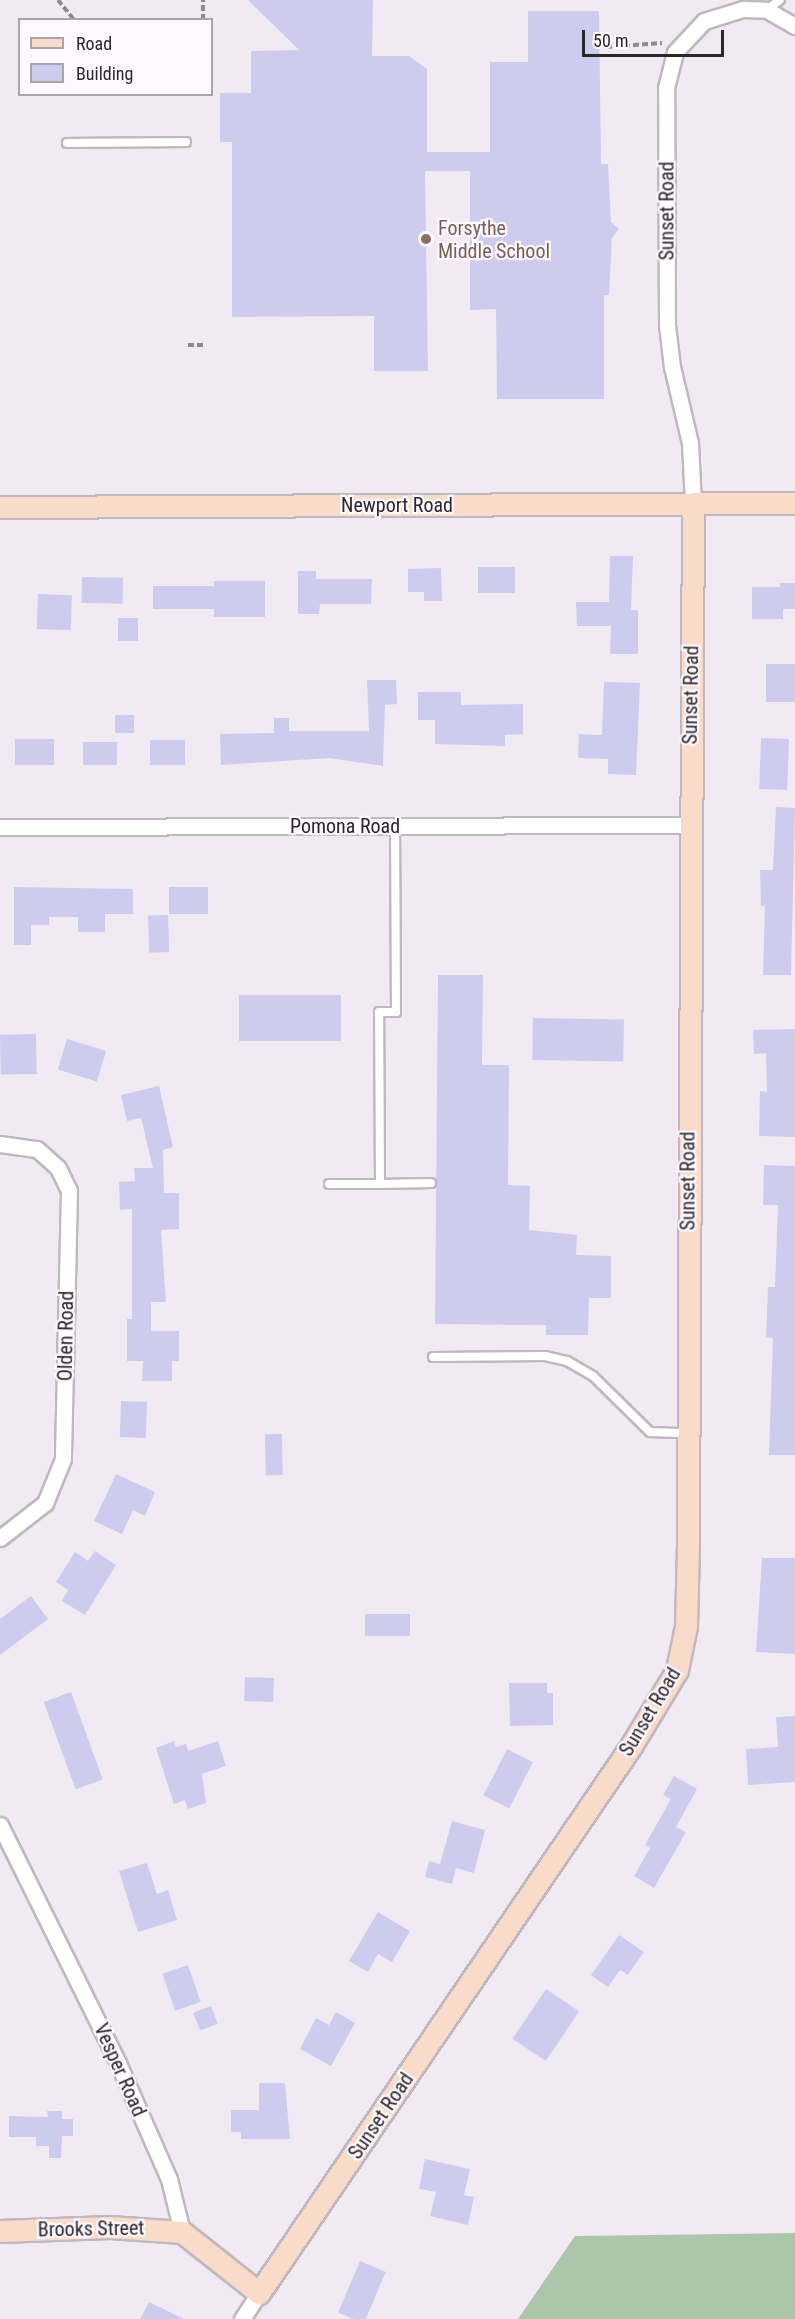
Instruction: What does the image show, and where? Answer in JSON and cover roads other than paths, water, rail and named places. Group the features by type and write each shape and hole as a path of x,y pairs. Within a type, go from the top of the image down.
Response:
{"street":[{"name":"Sunset Road","path":"242,2319 624,1756 677,1670 686,1626 689,825 693,504 690,443 672,367 668,325 666,88 675,52 704,21 743,9 767,10"},
{"path":"767,10 795,26"},
{"name":"Newport Road","path":"0,507 795,503"},
{"name":"Pomona Road","path":"0,827 689,825"},
{"name":"Olden Road","path":"0,1538 45,1503 63,1459 69,1191 58,1168 37,1149 5,1144"},
{"name":"Vesper Road","path":"0,1825 118,2063 169,2180 182,2232"},
{"name":"Brooks Street","path":"0,2231 144,2227 182,2232"},
{"path":"182,2232 259,2293"}],"lane":[{"path":"767,10 780,0"},
{"path":"68,143 186,142"},
{"path":"380,1184 379,1012 396,1012 395,826"},
{"path":"329,1184 431,1184"},
{"path":"433,1357 545,1356 567,1361 593,1376 650,1432 688,1434"}],"place":[{"name":"Forsythe Middle School","path":"426,239"}]}
